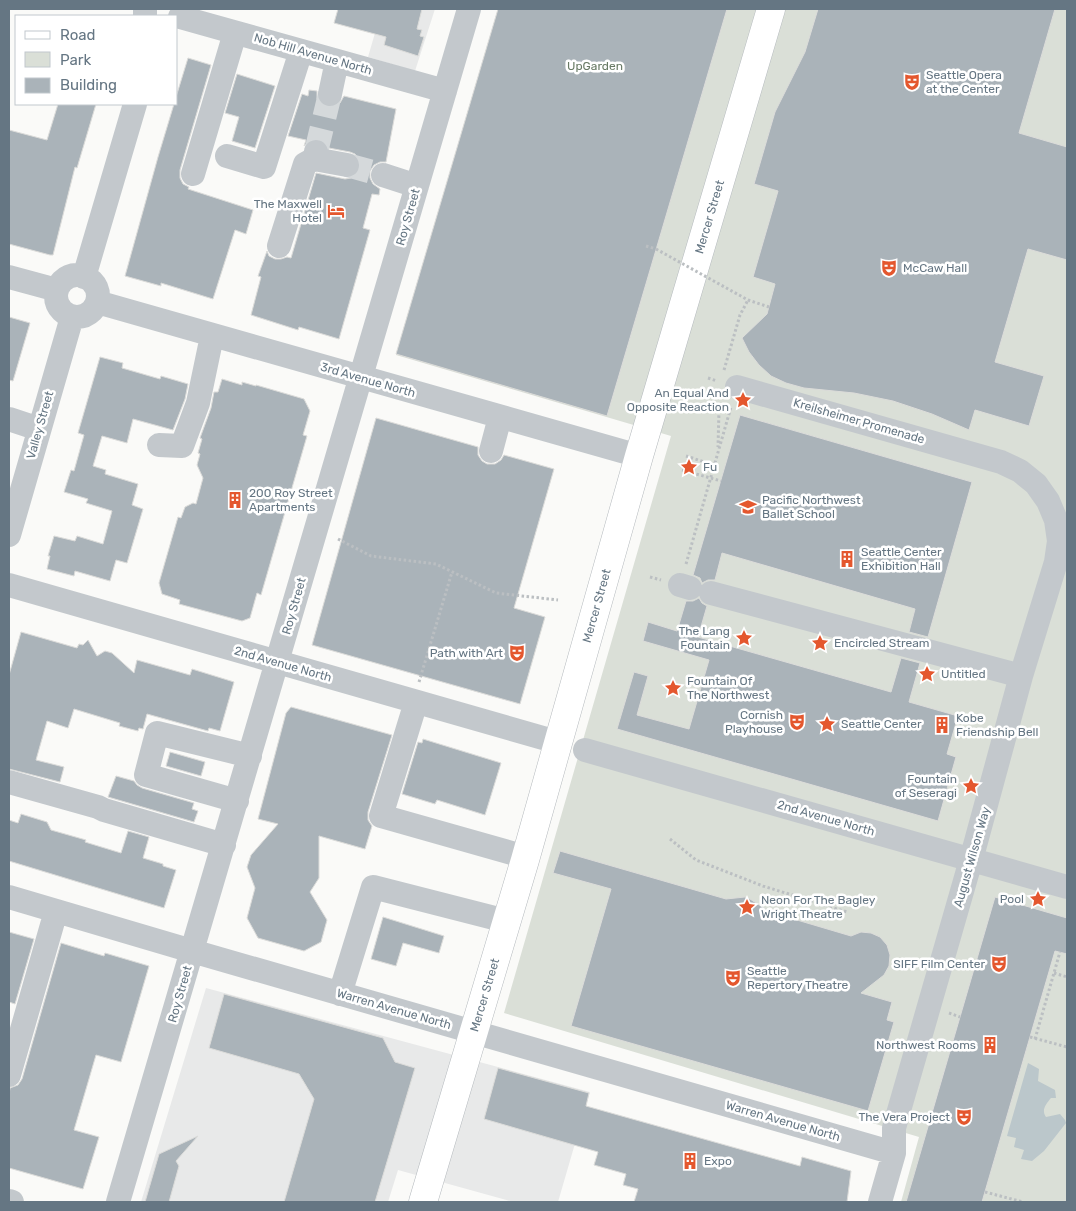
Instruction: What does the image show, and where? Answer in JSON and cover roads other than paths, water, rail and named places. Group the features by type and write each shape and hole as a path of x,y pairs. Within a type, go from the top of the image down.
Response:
{"main road":[{"name":"Mercer Street","path":"423,1202 526,857 639,456 771,9"}],"street":[{"name":"Roy Street","path":"118,1202 470,9"},
{"name":"Nob Hill Avenue North","path":"179,17 445,91"},
{"path":"193,174 235,32"},
{"path":"227,156 264,167 300,51"},
{"path":"330,94 337,61"},
{"path":"84,277 135,105"},
{"path":"279,246 305,164 315,156 347,165"},
{"path":"383,175 418,186"},
{"path":"9,277 57,290"},
{"path":"70,277 84,277 95,286 97,302 87,314 81,317 72,317 63,312 58,306 56,300 57,290 64,280 70,277"},
{"name":"3rd Avenue North","path":"97,302 639,456"},
{"name":"Valley Street","path":"9,534 72,317"},
{"path":"159,445 182,446 198,403 212,336"},
{"name":"Kreilsheimer Promenade","path":"730,380 1001,462 1020,471 1036,484 1048,501 1057,527 1062,563"},
{"path":"491,451 500,417"},
{"path":"9,419 39,428"},
{"name":"August Wilson Way","path":"880,1202 894,1153 894,1128 971,860 1021,676 1062,563"},
{"path":"691,583 1021,676"},
{"name":"2nd Avenue North","path":"9,585 277,662 417,694 557,742"},
{"path":"417,694 381,816 526,857"},
{"path":"237,801 146,775 157,733 250,756"},
{"name":"2nd Avenue North","path":"585,750 1067,887"},
{"path":"9,782 224,845"},
{"path":"340,994 373,888 506,921"},
{"name":"Warren Avenue North","path":"9,897 894,1153"},
{"path":"9,1075 56,911"}],"tunnel":[{"path":"316,152 330,94"},
{"path":"347,165 383,175"}],"place":[{"name":"Seattle Opera at the Center","path":"912,82"},
{"name":"The Maxwell Hotel","path":"336,211"},
{"name":"McCaw Hall","path":"889,268"},
{"name":"An Equal And Opposite Reaction","path":"743,400"},
{"name":"Fu","path":"689,467"},
{"name":"200 Roy Street Apartments","path":"235,500"},
{"name":"Pacific Northwest Ballet School","path":"748,507"},
{"name":"Seattle Center Exhibition Hall","path":"847,559"},
{"name":"The Lang Fountain","path":"744,638"},
{"name":"Encircled Stream","path":"820,643"},
{"name":"Path with Art","path":"517,653"},
{"name":"Untitled","path":"927,674"},
{"name":"Fountain Of The Northwest","path":"673,688"},
{"name":"Cornish Playhouse","path":"797,722"},
{"name":"Seattle Center","path":"827,724"},
{"name":"Kobe Friendship Bell","path":"942,725"},
{"name":"Fountain of Seseragi","path":"971,786"},
{"name":"Pool","path":"1038,899"},
{"name":"Neon For The Bagley Wright Theatre","path":"747,907"},
{"name":"SIFF Film Center","path":"999,964"},
{"name":"Seattle Repertory Theatre","path":"733,978"},
{"name":"Northwest Rooms","path":"990,1045"},
{"name":"The Vera Project","path":"964,1117"},
{"name":"Expo","path":"690,1161"}],"park label":[{"name":"UpGarden","path":"595,66"}]}
